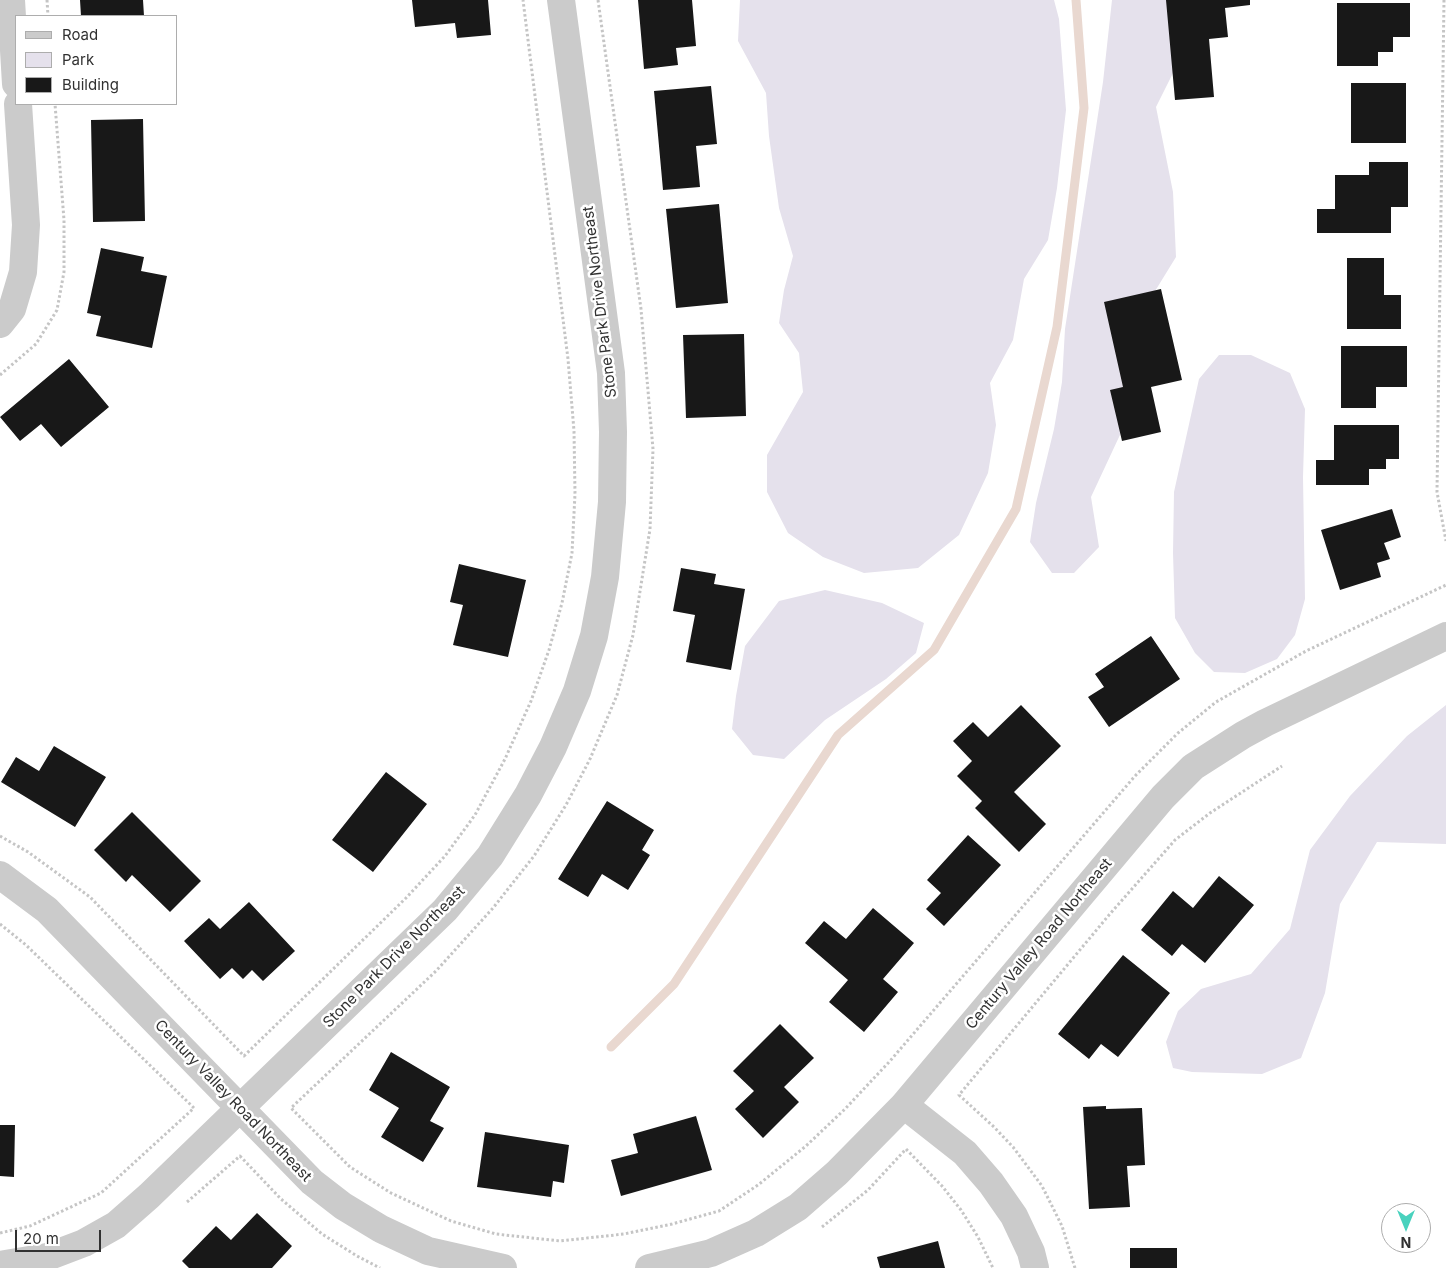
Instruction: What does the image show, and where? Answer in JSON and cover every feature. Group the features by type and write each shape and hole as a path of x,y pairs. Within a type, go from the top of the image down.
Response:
{"street":[{"path":"11,0 15,67"},
{"name":"Stone Park Drive Northeast","path":"0,1265 48,1257 84,1243 116,1225 149,1196 445,910 490,856 528,795 553,746 577,691 594,636 605,577 612,502 613,432 611,372 560,0"},
{"path":"0,324 12,309 23,272 26,225 18,105"},
{"name":"Century Valley Road Northeast","path":"649,1268 711,1253 756,1233 798,1207 837,1173 904,1105 1163,797 1193,767 1258,727 1446,636"},
{"name":"Century Valley Road Northeast","path":"0,875 48,910 312,1182 343,1206 381,1229 428,1251 503,1268"},
{"path":"904,1105 965,1153 991,1183 1014,1216 1031,1252 1035,1268"}],"path":[{"path":"47,0 48,15"},
{"path":"0,836 28,852 90,896 244,1056 406,898 445,856 475,815 509,751 531,701 549,650 562,603 572,553 575,494 574,431 568,359 523,0"},
{"path":"598,0 640,309 653,449 650,529 633,635 617,695 590,759 566,805 534,856 494,908 436,970 291,1108 350,1167 391,1193 451,1220 496,1234 560,1241 624,1234 718,1211 758,1185 806,1146 845,1110 901,1048"},
{"path":"1444,0 1437,492 1446,541"},
{"path":"1075,1268 1062,1226 1042,1186 994,1127 958,1095 1109,915 1175,840 1217,808 1282,766"},
{"path":"0,924 26,945 194,1108 101,1193 30,1226 0,1233"},
{"path":"906,1149 942,1186 961,1210 978,1237 993,1268"}],"green space":[{"path":"740,0 1054,0 1059,19 1066,110 1057,188 1048,240 1024,279 1013,340 990,383 996,425 988,473 959,535 918,568 864,573 823,557 788,533 767,492 767,455 803,392 799,353 779,323 784,290 793,256 779,208 769,136 766,93 738,41"},
{"path":"1112,0 1177,0 1174,71 1156,107 1173,192 1176,257 1144,309 1126,422 1091,497 1099,547 1074,573 1052,573 1030,542 1036,503 1054,429 1062,382 1065,329 1103,82"},
{"path":"1219,355 1251,355 1290,373 1305,409 1303,477 1305,599 1295,635 1277,659 1245,673 1214,672 1195,653 1175,618 1174,492 1199,379"},
{"path":"825,590 882,603 924,623 916,653 886,679 825,720 784,759 753,755 732,729 745,646 779,601"},
{"path":"1446,705 1446,844 1377,842 1340,904 1325,993 1301,1058 1262,1074 1192,1072 1173,1068 1166,1042 1178,1011 1201,989 1251,974 1290,929 1310,850 1350,796 1407,736"}],"building":[{"path":"80,0 143,0 144,15 81,15"},
{"path":"412,0 488,0 491,35 457,38 455,23 415,27"},
{"path":"638,0 692,0 696,46 676,48 678,65 644,69"},
{"path":"1166,0 1250,0 1250,5 1225,8 1228,37 1209,39 1214,97 1175,100"},
{"path":"1337,3 1410,3 1410,37 1393,37 1393,52 1378,52 1378,66 1337,66"},
{"path":"1351,83 1406,83 1406,143 1351,143"},
{"path":"711,86 717,144 696,146 700,187 663,190 654,91"},
{"path":"143,119 145,221 93,222 91,120"},
{"path":"1369,162 1408,162 1408,207 1391,207 1391,233 1317,233 1317,209 1335,209 1335,175 1369,175"},
{"path":"719,204 728,303 676,308 666,209"},
{"path":"101,248 144,257 141,271 167,276 152,348 96,336 101,316 87,313"},
{"path":"1347,258 1384,258 1384,295 1401,295 1401,329 1347,329"},
{"path":"1161,289 1182,380 1151,387 1161,432 1122,441 1110,390 1123,387 1104,302"},
{"path":"744,334 746,416 686,418 683,335"},
{"path":"1341,346 1407,346 1407,387 1376,387 1376,408 1341,408"},
{"path":"69,359 109,407 61,447 41,424 20,441 0,417"},
{"path":"1334,425 1399,425 1399,459 1386,459 1386,469 1369,469 1369,485 1316,485 1316,460 1334,460"},
{"path":"1392,509 1401,537 1384,543 1390,559 1377,563 1381,577 1340,590 1321,530"},
{"path":"459,564 526,580 508,657 453,645 463,605 450,602"},
{"path":"681,568 716,574 714,584 745,589 731,670 686,662 695,615 673,611"},
{"path":"1151,636 1180,679 1109,727 1088,697 1104,687 1095,674"},
{"path":"1021,705 1061,746 1014,792 1046,824 1019,852 975,808 982,801 957,776 972,761 953,741 973,722 988,737"},
{"path":"54,746 106,777 75,827 1,782 16,757 39,771"},
{"path":"386,772 427,804 373,872 332,840"},
{"path":"607,801 654,830 642,850 650,855 628,890 602,874 588,897 558,879"},
{"path":"132,812 201,881 170,912 132,875 126,882 94,850"},
{"path":"968,835 1001,865 944,926 926,909 941,893 927,880"},
{"path":"1219,876 1254,905 1205,963 1182,944 1172,956 1141,930 1173,891 1193,908"},
{"path":"249,902 295,951 263,981 252,970 243,979 232,968 220,979 184,941 209,918 220,929"},
{"path":"873,908 914,943 883,979 898,992 864,1032 829,1002 848,980 805,943 824,921 846,939"},
{"path":"1123,955 1170,993 1118,1057 1101,1044 1089,1059 1058,1034"},
{"path":"780,1024 814,1058 784,1087 799,1102 763,1138 735,1109 754,1091 733,1071"},
{"path":"391,1052 450,1087 430,1121 444,1128 423,1162 381,1137 399,1108 369,1090"},
{"path":"1106,1106 1106,1109 1142,1108 1145,1165 1127,1166 1130,1207 1089,1209 1083,1107"},
{"path":"696,1116 712,1170 621,1196 611,1160 638,1153 633,1134"},
{"path":"0,1125 15,1125 14,1177 0,1176"},
{"path":"485,1132 569,1145 564,1183 553,1181 551,1197 477,1187"},
{"path":"257,1213 292,1246 272,1268 189,1268 182,1261 216,1226 231,1240"},
{"path":"938,1241 945,1268 880,1268 877,1257"},
{"path":"1130,1248 1177,1248 1177,1268 1130,1268"}],"waterway":[{"path":"611,1047 674,984 838,735 934,650 1016,509 1057,327 1084,108 1076,0"}]}
